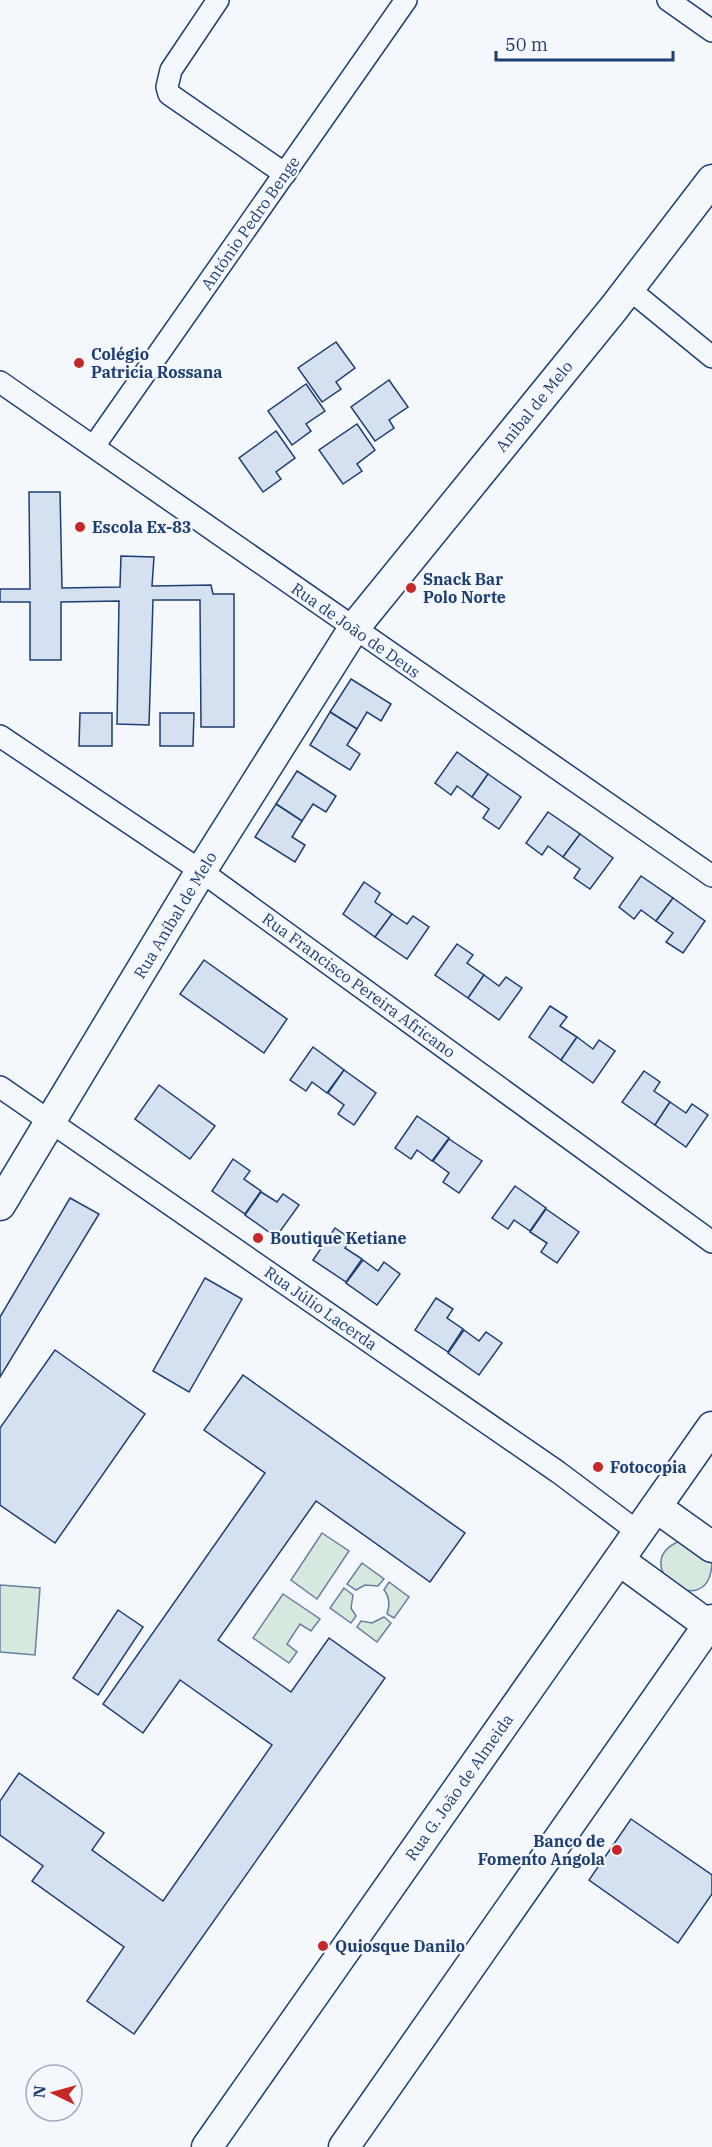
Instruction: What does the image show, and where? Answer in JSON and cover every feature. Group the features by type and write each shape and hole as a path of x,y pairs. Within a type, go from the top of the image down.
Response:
{"street":[{"path":"218,0 171,70 167,87 169,94 285,174"},
{"name":"António Pedro Benge","path":"94,446 406,0"},
{"path":"668,0 712,31"},
{"name":"Anibal de Melo","path":"354,628 629,289 712,180"},
{"path":"629,289 712,357"},
{"name":"Rua de João de Deus","path":"0,382 354,628 708,866"},
{"name":"Rua Aníbal de Melo","path":"0,1205 201,871 354,628"},
{"name":"Rua Francisco Pereira Africano","path":"0,736 201,871 712,1242"},
{"name":"Rua Júlio Lacerda","path":"0,1087 558,1472 638,1532"},
{"name":"Rua G. João de Almeida","path":"207,2147 712,1427"},
{"path":"656,1507 712,1547"},
{"path":"344,2147 710,1622 618,1560"}],"shaded area":[{"path":"322,1533 349,1551 317,1599 291,1580"},
{"path":"682,1540 712,1561 708,1580 698,1589 686,1590 674,1585 664,1575 661,1563 666,1551"},
{"path":"362,1563 384,1579 378,1586 365,1585 356,1590 347,1584"},
{"path":"389,1582 409,1597 394,1618 387,1614 389,1601 384,1590"},
{"path":"0,1585 40,1588 35,1655 0,1652"},
{"path":"344,1588 353,1595 351,1608 356,1616 351,1623 330,1608"},
{"path":"283,1594 320,1619 311,1631 300,1624 287,1644 297,1652 289,1663 253,1638"},
{"path":"384,1617 391,1623 377,1642 357,1627 361,1621 372,1623"}],"building":[{"path":"336,342 355,368 336,382 341,389 322,402 298,368"},
{"path":"389,380 408,407 389,420 394,428 375,441 351,407"},
{"path":"306,384 325,411 306,424 311,431 292,445 268,411"},
{"path":"357,424 375,450 357,464 362,471 343,484 319,450"},
{"path":"276,431 295,458 276,472 281,479 263,492 239,458"},
{"path":"29,492 60,492 62,588 120,587 121,556 154,557 152,586 211,585 213,594 234,594 234,727 201,727 200,600 153,600 149,725 117,724 119,601 61,602 61,660 30,660 30,602 0,602 0,589 30,589"},
{"path":"351,679 391,704 381,721 367,712 357,729 330,712"},
{"path":"330,712 357,729 347,745 360,754 350,770 310,745"},
{"path":"80,713 112,713 112,746 79,746"},
{"path":"160,713 194,713 193,746 160,746"},
{"path":"457,752 488,774 472,797 457,786 451,795 435,783"},
{"path":"297,771 336,796 326,812 313,804 302,821 276,804"},
{"path":"488,774 521,797 499,829 483,818 489,809 472,797"},
{"path":"276,804 302,821 292,837 305,845 295,862 255,837"},
{"path":"548,812 580,834 563,857 548,846 542,855 526,843"},
{"path":"580,834 613,858 590,889 574,878 580,869 563,857"},
{"path":"641,876 673,898 656,921 641,910 634,919 619,907"},
{"path":"364,882 380,893 375,902 392,914 375,937 343,914"},
{"path":"673,898 705,921 683,953 666,942 673,933 656,921"},
{"path":"392,914 407,924 413,916 429,927 407,959 375,937"},
{"path":"457,944 473,955 467,963 484,975 468,998 435,975"},
{"path":"204,960 287,1019 264,1053 180,994"},
{"path":"484,975 499,986 506,977 522,988 499,1020 468,998"},
{"path":"550,1006 567,1017 560,1026 577,1037 561,1060 529,1037"},
{"path":"577,1037 593,1049 599,1040 615,1051 593,1083 561,1060"},
{"path":"313,1047 344,1070 327,1093 312,1082 306,1091 290,1080"},
{"path":"344,1070 376,1093 354,1125 338,1114 344,1105 328,1093"},
{"path":"644,1071 660,1082 654,1091 670,1102 655,1125 622,1102"},
{"path":"159,1085 215,1126 190,1159 135,1119"},
{"path":"670,1102 686,1113 692,1104 708,1115 686,1147 655,1125"},
{"path":"417,1116 449,1138 432,1161 417,1150 411,1159 395,1148"},
{"path":"449,1139 482,1161 459,1193 443,1182 449,1173 433,1161"},
{"path":"233,1159 250,1171 244,1179 261,1191 245,1214 212,1191"},
{"path":"515,1186 546,1208 530,1231 514,1220 508,1229 492,1218"},
{"path":"261,1192 277,1202 283,1194 299,1205 276,1237 245,1215"},
{"path":"70,1198 99,1214 0,1377 0,1317"},
{"path":"546,1209 579,1232 557,1263 541,1252 547,1243 530,1232"},
{"path":"335,1228 351,1239 345,1248 362,1259 346,1282 313,1260"},
{"path":"363,1260 378,1271 384,1262 400,1274 377,1305 346,1283"},
{"path":"205,1278 242,1299 189,1392 153,1371"},
{"path":"436,1298 453,1309 447,1318 463,1329 448,1352 415,1330"},
{"path":"464,1330 479,1341 486,1332 502,1343 479,1375 448,1353"},
{"path":"55,1350 145,1414 55,1543 0,1505 0,1428"},
{"path":"243,1375 465,1533 430,1582 316,1501 218,1640 291,1692 329,1638 385,1678 134,2034 87,2001 124,1947 32,1881 43,1866 0,1835 0,1801 19,1773 104,1833 92,1850 163,1901 272,1745 180,1680 143,1733 103,1704 265,1473 204,1430"},
{"path":"118,1610 143,1627 98,1695 73,1678"},
{"path":"631,1819 712,1875 712,1894 678,1943 589,1880"}],"place":[{"name":"Colégio Patricia Rossana","path":"79,363"},
{"name":"Escola Ex-83","path":"80,527"},
{"name":"Snack Bar Polo Norte","path":"411,588"},
{"name":"Boutique Ketiane","path":"258,1238"},
{"name":"Fotocopia","path":"598,1467"},
{"name":"Banco de Fomento Angola","path":"617,1850"},
{"name":"Quiosque Danilo","path":"323,1946"}]}
